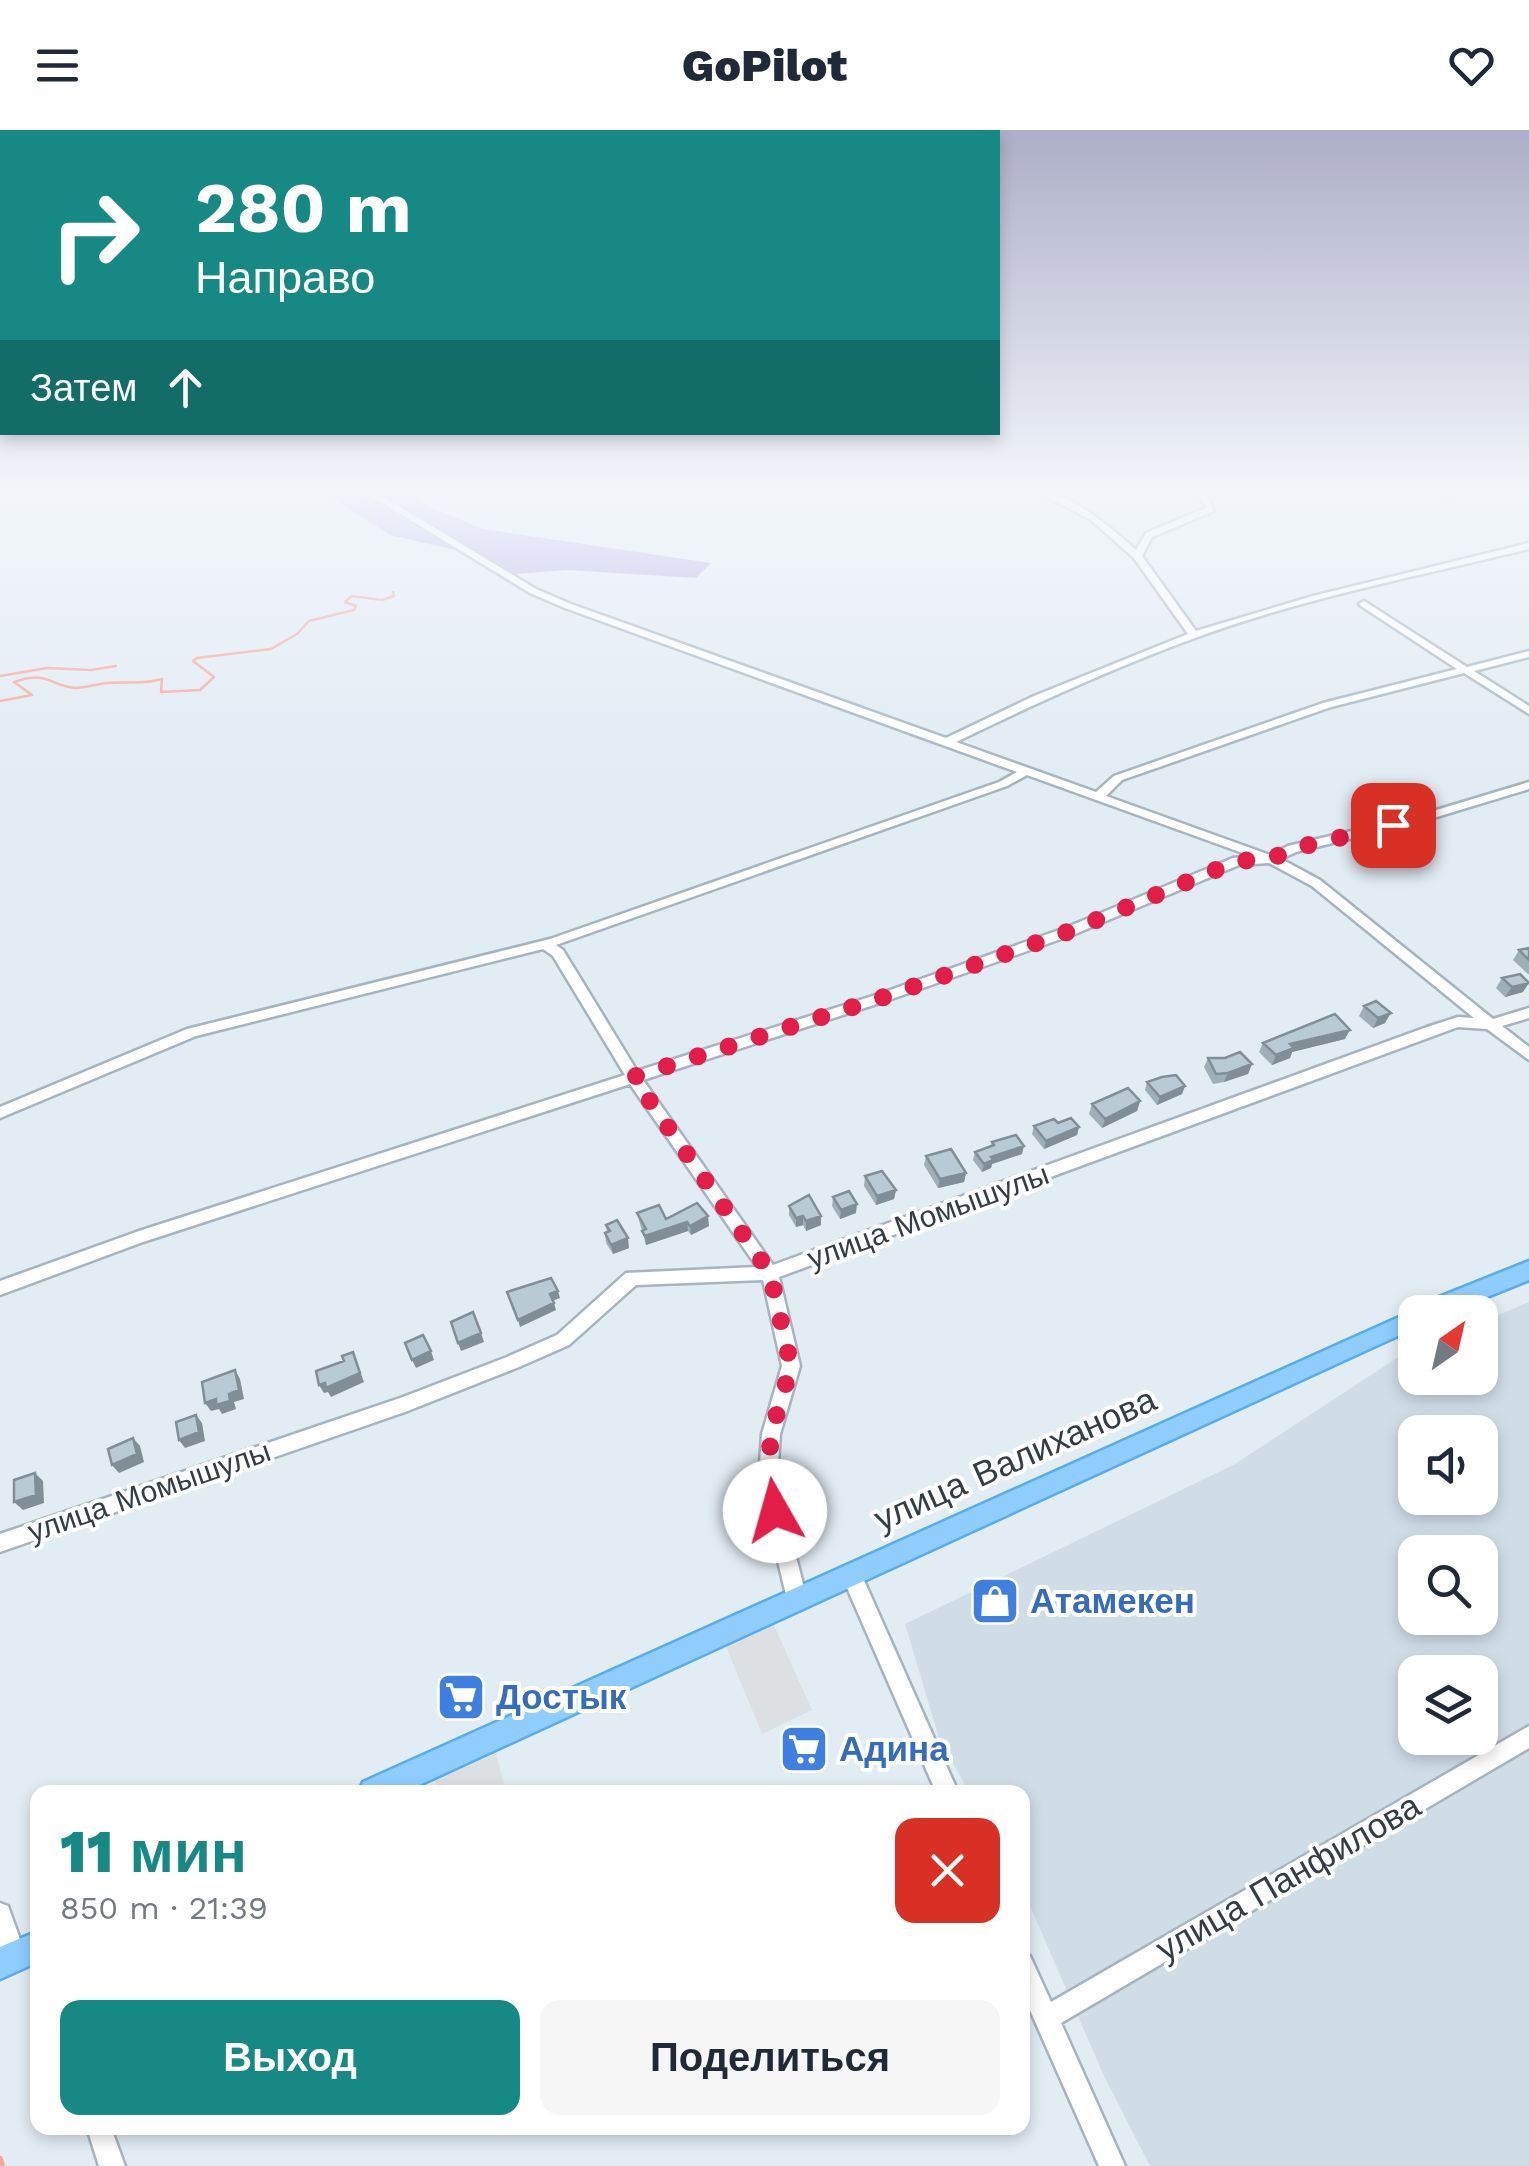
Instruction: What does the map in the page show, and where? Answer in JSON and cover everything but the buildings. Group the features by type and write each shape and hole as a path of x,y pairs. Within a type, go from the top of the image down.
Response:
{"main road":[{"path":"1469,1295 1529,1270"},
{"name":"улица Валиханова","path":"388,1785 1398,1326"}],"street":[{"path":"521,585 1271,859 1316,884 1529,1055"},
{"path":"1158,585 1194,635"},
{"path":"947,742 1038,698 1194,635 1369,585"},
{"path":"1364,604 1529,712"},
{"path":"1099,796 1118,778 1327,705 1529,654"},
{"path":"0,1114 192,1032 545,944 1004,784 1027,770"},
{"path":"0,1288 138,1237 881,998 1070,931 1237,861 1271,859 1292,849 1426,817 1529,785"},
{"path":"545,944 558,953 633,1077 770,1273 791,1366 771,1434 769,1464 775,1511 797,1599"},
{"name":"улица Момышулы","path":"0,1542 405,1404 514,1362 564,1340 632,1278 770,1273 1432,1030 1458,1022 1491,1024 1529,1013"},
{"path":"851,1574 943,1785"},
{"name":"улица Панфилова","path":"1047,2018 1529,1736"},
{"path":"0,1914 24,1956"},
{"path":"1030,1981 1112,2166"},
{"path":"101,2135 112,2166"}],"shaded area":[{"path":"1529,1302 1529,2166 1150,2166 1104,2076 1030,1906 1030,1785 965,1785 939,1738 905,1624 1235,1464 1398,1357 1398,1395 1498,1395 1498,1315"},
{"path":"773,1623 812,1710 762,1734 725,1644"},
{"path":"496,1754 504,1785 436,1785 435,1780"}],"waterway":[{"path":"0,701 32,695 14,682 35,678 75,688 162,679 161,692 200,690 214,677 193,661 197,658 271,649 297,634 309,621 354,610 356,606 345,602 352,596 382,600 394,596 393,592"},
{"path":"0,676 47,668 91,670 116,666"},
{"path":"0,2159 2,2166"}],"place":[{"name":"Атамекен","path":"995,1601"},
{"name":"Достык","path":"461,1697"},
{"name":"Адина","path":"804,1749"}],"route":[{"path":"775,1511 769,1464 771,1434 791,1366 770,1273 633,1077 881,998 1070,931 1237,861 1271,859 1292,849 1393,825"}]}
